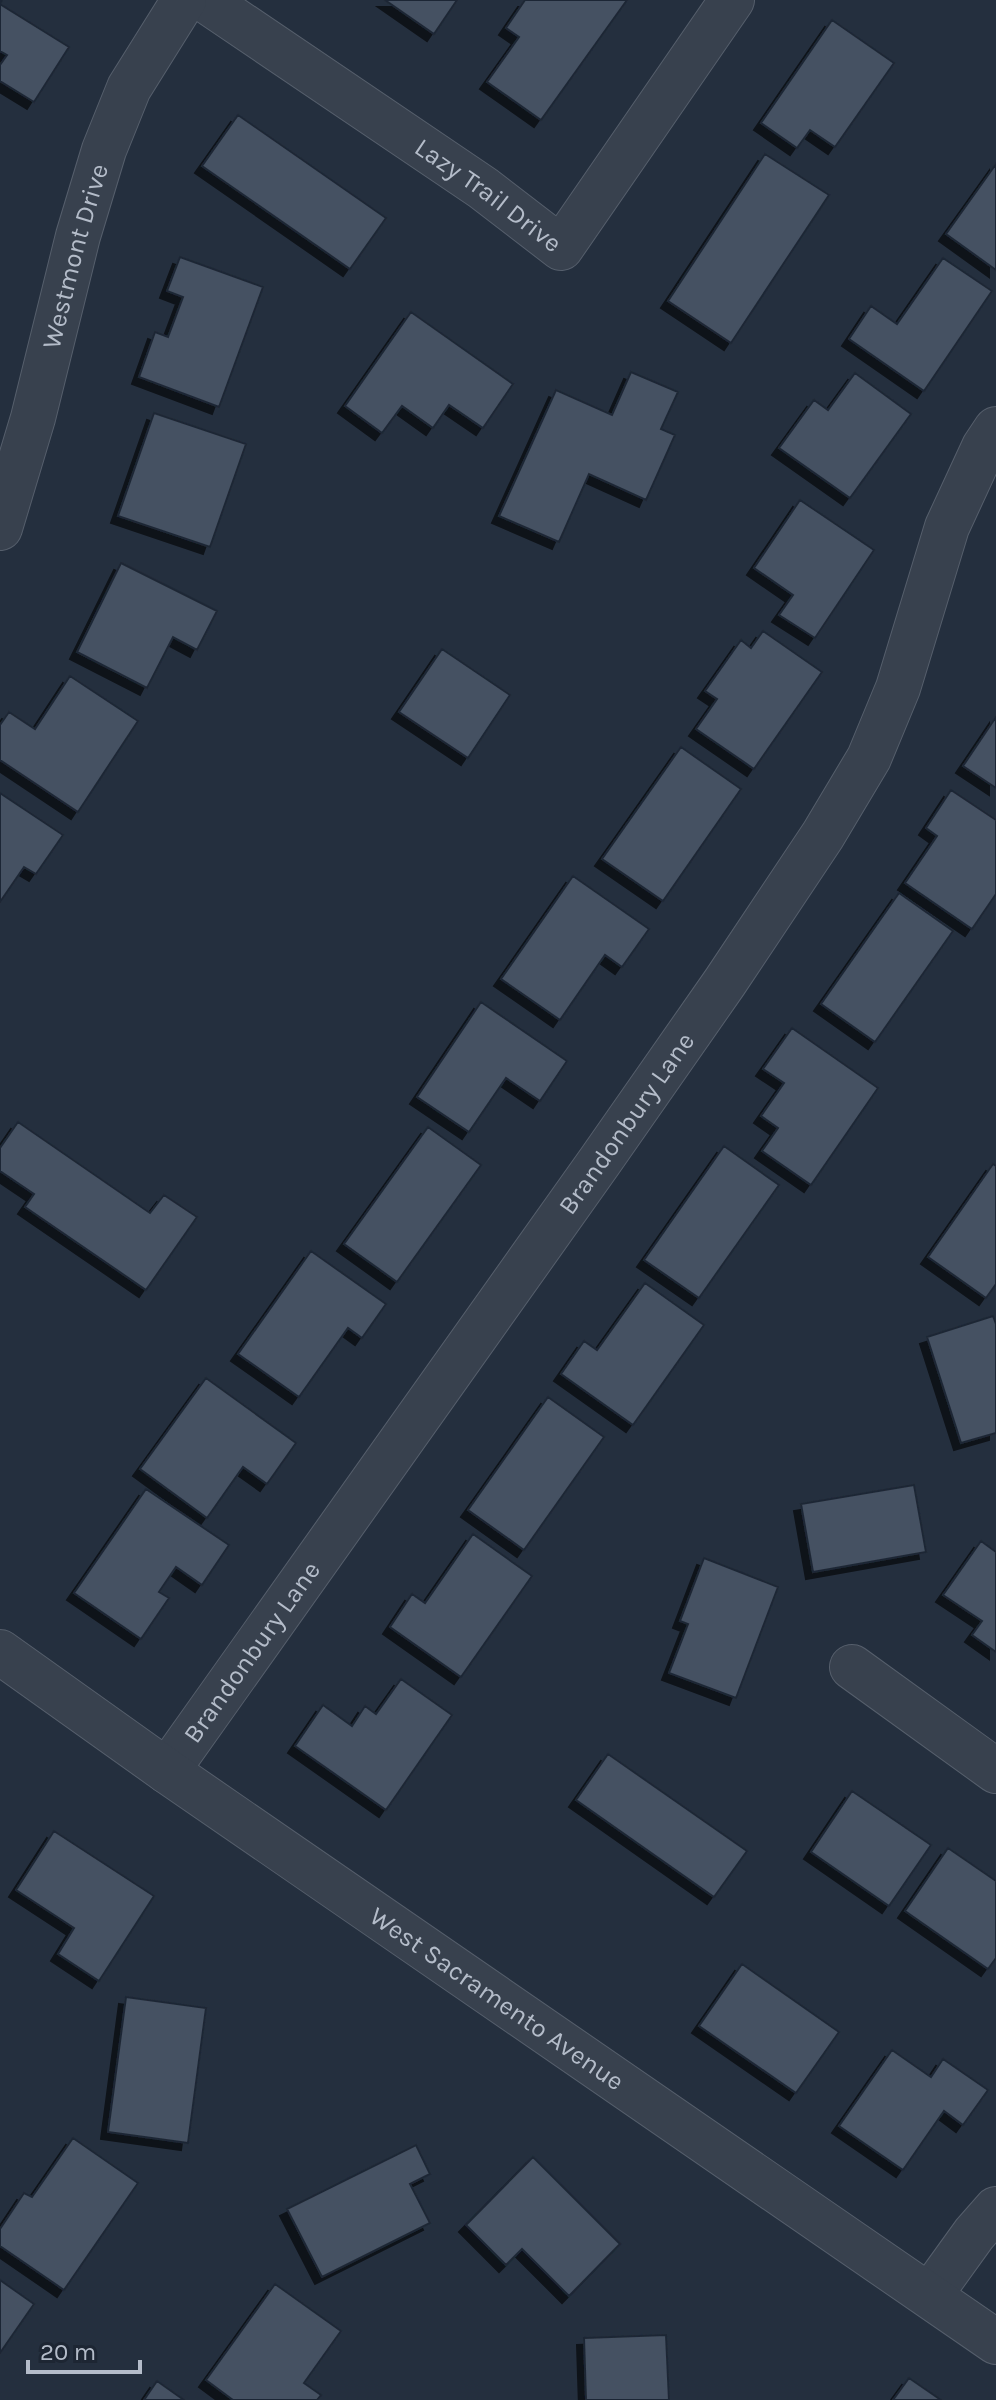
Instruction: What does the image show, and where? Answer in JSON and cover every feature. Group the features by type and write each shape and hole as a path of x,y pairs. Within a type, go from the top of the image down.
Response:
{"street":[{"name":"Westmont Drive","path":"0,528 33,418 78,236 104,150 129,88 184,0"},
{"name":"Lazy Trail Drive","path":"205,0 483,188 561,248 732,0"},
{"name":"Brandonbury Lane","path":"167,1771 618,1136 823,835 869,758 898,688 947,527 984,447 996,429"},
{"name":"West Sacramento Avenue","path":"0,1652 167,1771 996,2342"},
{"path":"852,1667 996,1771"},
{"path":"930,2295 996,2209"}],"building":[{"path":"385,0 457,0 434,34"},
{"path":"525,0 627,0 541,120 487,82 519,37 506,28"},
{"path":"0,4 69,47 34,102 0,81 0,65 7,55 0,51"},
{"path":"832,20 894,63 835,147 810,130 797,148 761,123"},
{"path":"238,115 386,218 350,269 202,166"},
{"path":"765,154 829,195 731,343 668,301"},
{"path":"996,164 996,270 946,234"},
{"path":"180,257 263,287 219,407 139,377 155,332 168,337 183,297 167,291"},
{"path":"943,258 992,291 924,391 849,339 871,306 897,324"},
{"path":"411,312 513,384 483,428 449,405 433,428 402,406 382,433 345,406"},
{"path":"631,372 678,392 661,429 675,435 646,500 589,474 559,542 499,516 556,390 612,415"},
{"path":"855,373 911,414 850,498 779,448 814,400 828,410"},
{"path":"154,413 246,444 210,547 118,516"},
{"path":"800,500 874,550 815,638 779,615 793,595 754,568"},
{"path":"121,563 217,611 197,650 173,637 147,688 77,652"},
{"path":"763,631 822,672 754,769 696,729 717,699 705,691 741,640 751,648"},
{"path":"442,649 510,695 468,758 399,712"},
{"path":"70,676 138,721 78,812 0,760 0,725 9,712 35,729"},
{"path":"996,717 996,788 963,766"},
{"path":"681,747 741,789 663,901 602,859"},
{"path":"951,790 996,820 996,894 972,929 905,883 937,836 926,828"},
{"path":"0,793 63,835 36,874 24,867 0,902"},
{"path":"573,876 649,929 622,967 605,955 560,1020 501,979"},
{"path":"899,893 953,931 875,1042 821,1004"},
{"path":"481,1002 567,1061 540,1101 506,1078 469,1132 417,1097"},
{"path":"792,1028 878,1088 811,1185 762,1151 778,1128 761,1116 784,1083 763,1069"},
{"path":"18,1122 150,1213 164,1195 197,1217 146,1290 25,1207 34,1194 0,1171 0,1148"},
{"path":"428,1127 481,1165 397,1282 344,1244"},
{"path":"724,1146 779,1185 699,1298 644,1260"},
{"path":"993,1164 996,1166 996,1284 986,1298 928,1257"},
{"path":"311,1251 386,1304 362,1338 348,1328 299,1397 238,1354"},
{"path":"645,1283 704,1325 633,1425 561,1374 584,1341 597,1350"},
{"path":"993,1316 996,1324 996,1433 961,1443 927,1337"},
{"path":"206,1378 296,1443 267,1484 243,1467 207,1518 140,1469"},
{"path":"548,1397 604,1437 524,1550 468,1510"},
{"path":"914,1485 926,1552 813,1572 801,1504"},
{"path":"146,1489 229,1545 202,1585 176,1567 159,1592 169,1598 141,1639 74,1593"},
{"path":"473,1534 532,1576 461,1677 390,1627 412,1594 425,1603"},
{"path":"981,1541 996,1552 996,1652 972,1635 982,1621 943,1595"},
{"path":"704,1558 778,1587 736,1698 669,1673 688,1624 680,1621"},
{"path":"401,1679 452,1715 386,1810 295,1746 323,1705 352,1726 365,1706 376,1714"},
{"path":"608,1754 747,1851 714,1897 576,1800"},
{"path":"852,1791 931,1845 889,1906 811,1852"},
{"path":"54,1831 154,1896 99,1981 58,1954 74,1928 16,1890"},
{"path":"948,1848 996,1881 996,1958 988,1969 905,1911"},
{"path":"742,1964 839,2032 796,2093 699,2026"},
{"path":"126,1997 206,2008 188,2143 108,2132"},
{"path":"892,2050 931,2077 943,2059 988,2090 963,2125 944,2111 903,2170 839,2126"},
{"path":"73,2138 138,2183 64,2290 0,2246 0,2229 24,2193 32,2197"},
{"path":"416,2145 430,2174 410,2184 430,2223 322,2277 287,2209"},
{"path":"533,2157 620,2244 569,2296 522,2249 506,2265 466,2225"},
{"path":"0,2280 34,2304 0,2353"},
{"path":"275,2284 341,2331 304,2383 321,2395 317,2400 233,2400 206,2380"},
{"path":"666,2335 669,2400 586,2400 584,2338"},
{"path":"909,2378 941,2400 893,2400"},
{"path":"157,2381 184,2400 144,2400"}]}
